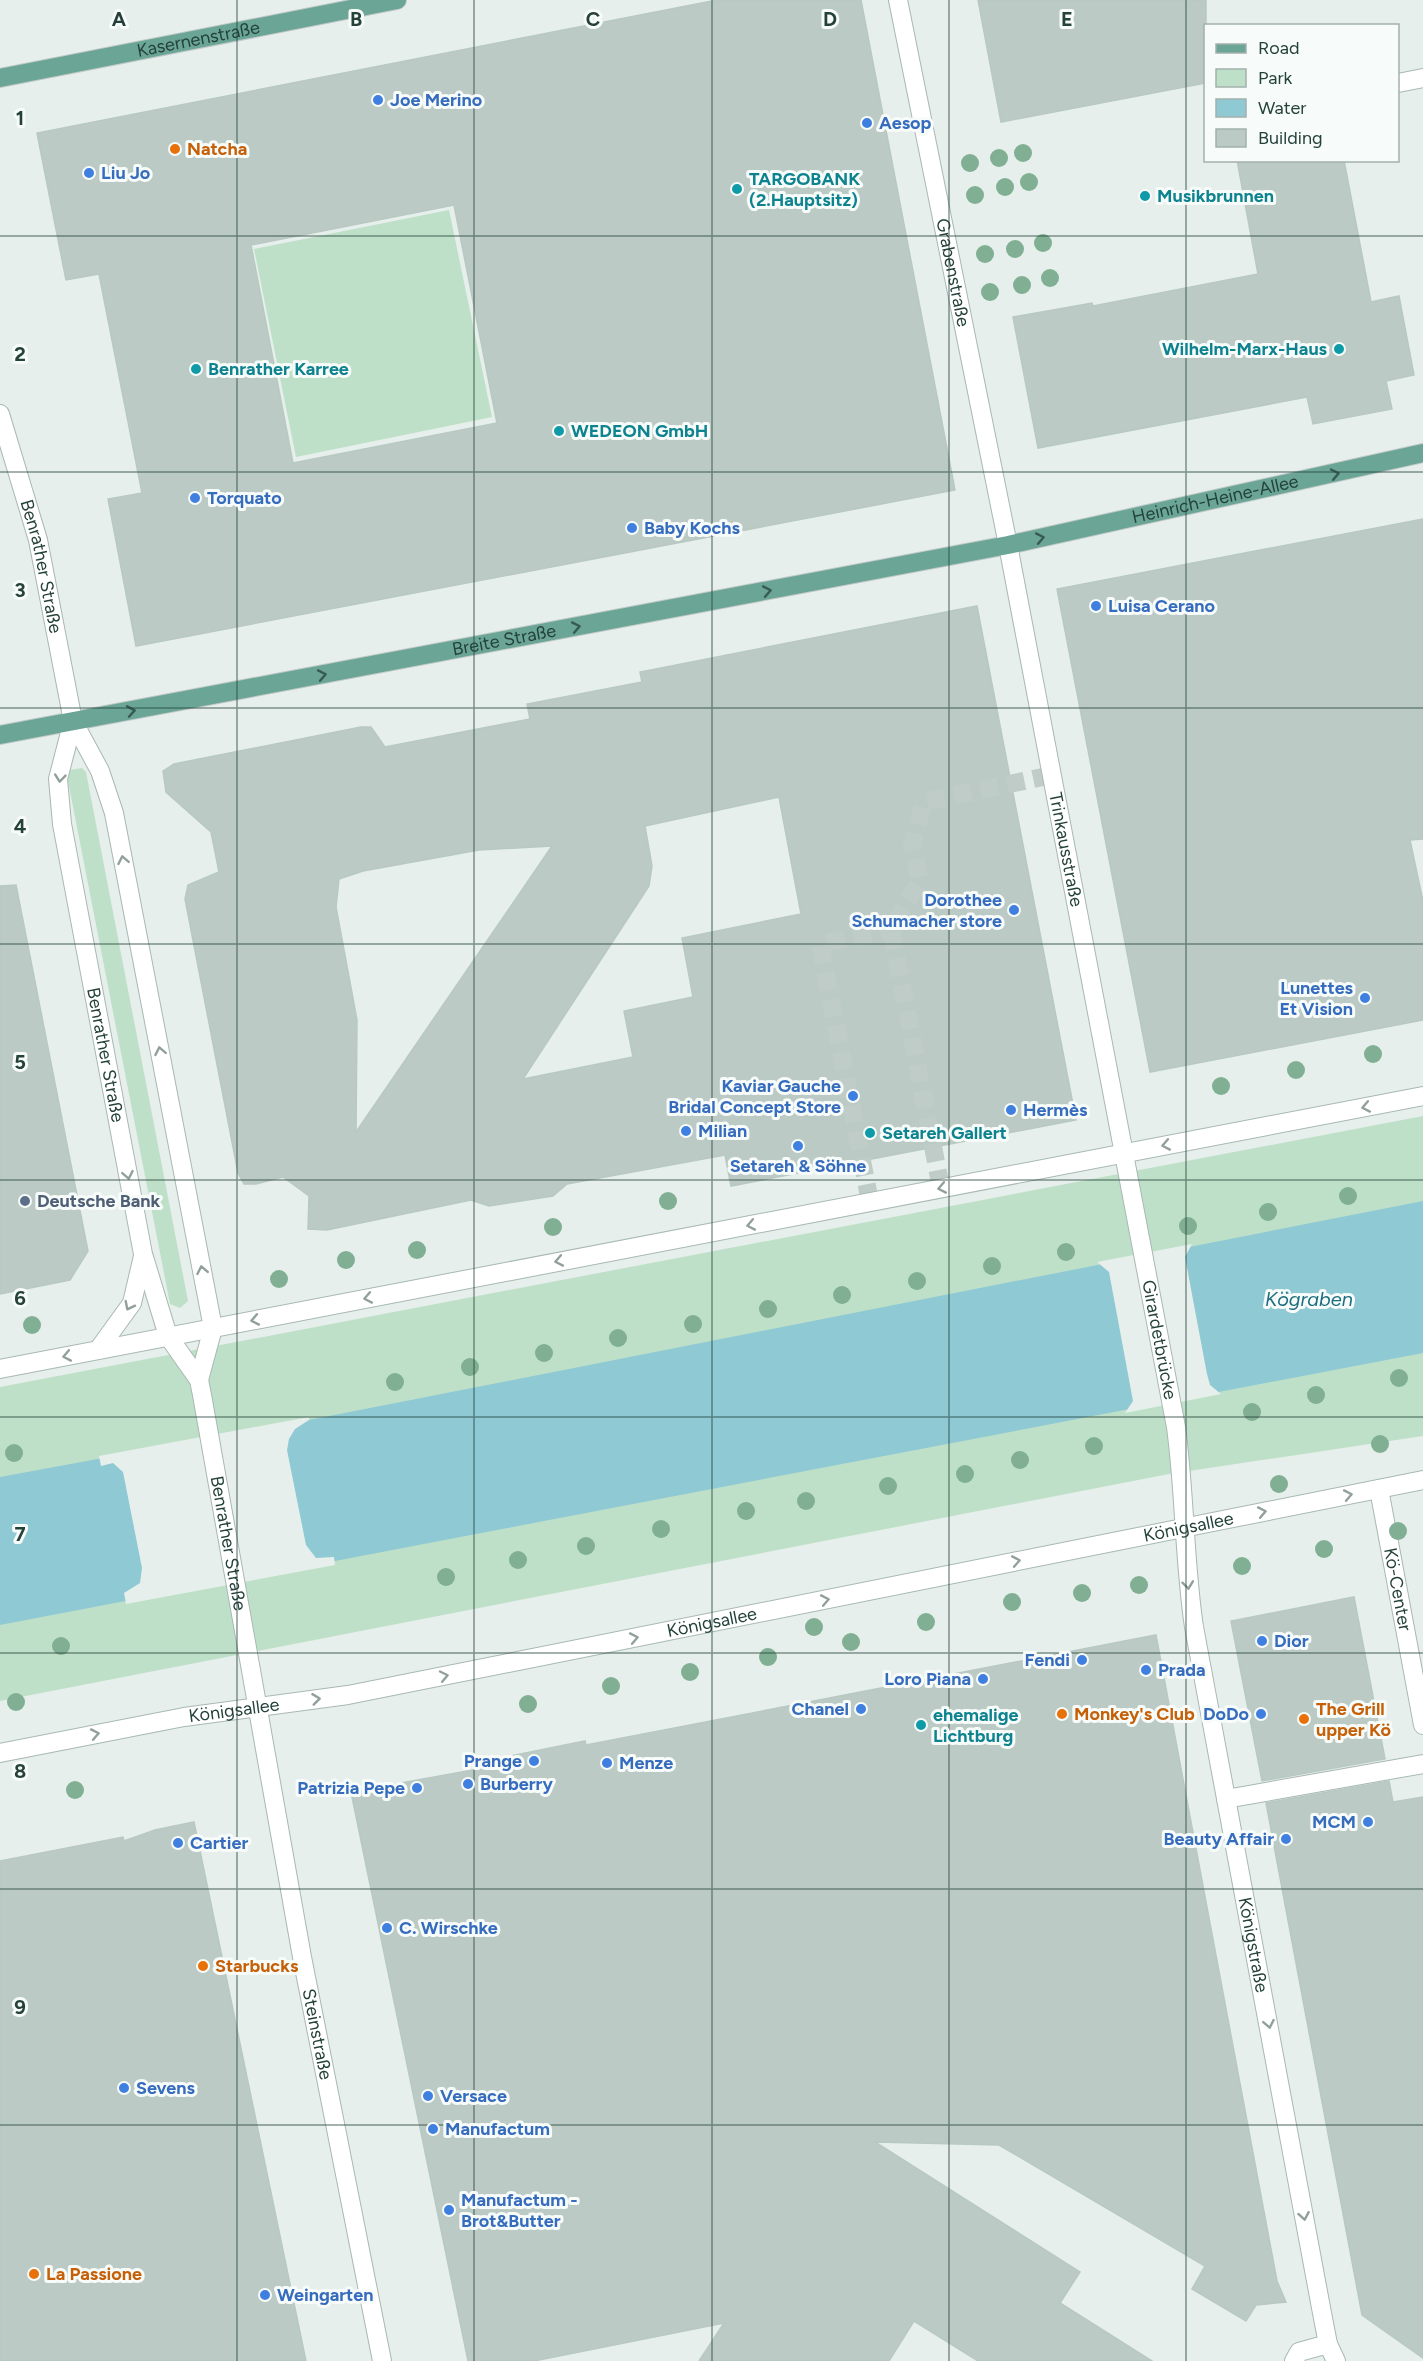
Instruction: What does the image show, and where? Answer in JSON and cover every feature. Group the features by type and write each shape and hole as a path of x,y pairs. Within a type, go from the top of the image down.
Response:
{"main road":[{"name":"Kasernenstraße","path":"0,78 397,0"},
{"name":"Heinrich-Heine-Allee","path":"1008,544 1423,453"},
{"name":"Breite Straße","path":"0,735 1008,544"}],"street":[{"name":"Grabenstraße","path":"898,0 1008,544"},
{"path":"1399,83 1423,78"},
{"name":"Benrather Straße","path":"0,414 38,540 73,721 100,771 114,813 213,1328 199,1380"},
{"name":"Trinkausstraße","path":"1008,544 1123,1154"},
{"name":"Benrather Straße","path":"73,721 58,779 62,824 143,1254 168,1336 199,1380 258,1706"},
{"path":"0,1369 1423,1096"},
{"name":"Girardetbrücke","path":"1123,1154 1176,1427 1185,1527"},
{"path":"98,1350 132,1303 143,1254"},
{"name":"Königsallee","path":"0,1753 184,1717 348,1695 1423,1480"},
{"name":"Kö-Center","path":"1379,1489 1423,1725"},
{"name":"Königstraße","path":"1185,1527 1184,1552 1190,1600 1226,1799 1322,2313 1328,2343 1336,2361"},
{"name":"Steinstraße","path":"258,1706 302,1958 382,2361"},
{"path":"1226,1799 1423,1764"},
{"path":"1294,2361 1299,2352 1328,2343"}],"green space":[{"path":"449,210 492,417 296,457 254,249"},
{"path":"82,768 86,772 188,1301 180,1308 170,1304 67,776 70,770"},
{"path":"1423,1116 1423,1436 1169,1474 0,1701 0,1387"}],"water":[{"name":"Kögraben","path":"1423,1201 1423,1353 0,1625 0,1477 309,1420"}],"pier":[{"path":"1192,1244 1185,1257 1207,1374 1210,1385 1221,1394 1125,1413 1133,1401 1109,1272 1097,1262"},
{"path":"309,1417 309,1420 295,1429 289,1439 287,1450 306,1545 316,1558 334,1557 335,1565 126,1604 124,1593 140,1583 142,1568 123,1472 113,1463 101,1466 99,1456"}],"building":[{"path":"717,0 861,0 955,490 136,646 108,499 142,493 99,274 66,280 37,133","holes":["454,205 497,423 293,463 251,245"]},
{"path":"978,0 1206,0 1204,83 1001,122"},
{"name":"Wilhelm-Marx-Haus","path":"1237,162 1344,162 1371,302 1399,296 1414,375 1386,381 1392,409 1313,424 1307,397 1038,448 1013,317 1092,303 1093,306 1258,274"},
{"path":"1423,519 1423,839 1410,840 1423,901 1423,1020 1150,1072 1057,589"},
{"path":"977,606 1076,1120 731,1186 725,1155 567,1184 553,1196 489,1206 471,1200 327,1230 308,1229 309,1196 283,1177 256,1184 244,1184 238,1173 185,899 188,885 219,872 211,832 166,792 163,771 174,764 361,727 371,727 385,747 530,719 527,704 642,682 640,672","holes":["779,797 801,914 682,938 693,997 624,1011 633,1057 523,1079 649,886 652,866 645,826","552,846 356,1132 357,1020 336,907 339,879 363,871 479,850"]},
{"path":"16,885 88,1251 70,1280 0,1294 0,886"},
{"path":"1354,1597 1385,1759 1262,1781 1231,1621"},
{"path":"1156,1635 1277,2281 1286,2302 1256,2305 1246,2321 1192,2289 1205,2266 999,2145 875,2142 1080,2272 1060,2303 1152,2361 978,2361 914,2321 889,2361 699,2361 724,2323 534,2361 468,2361 351,1792 506,1764 506,1757 585,1741 586,1745"},
{"path":"1389,1781 1393,1802 1423,1797 1423,2358 1362,2315 1266,1803"},
{"path":"194,1822 306,2361 0,2361 0,1861 123,1837 124,1841 155,1830"}],"tunnel":[{"path":"941,1188 891,929 920,881 912,845 924,802 1052,775"},
{"path":"870,1202 820,944 891,929"}],"place":[{"name":"Joe Merino","path":"378,100"},
{"name":"Aesop","path":"867,123"},
{"name":"Natcha","path":"175,149"},
{"name":"Liu Jo","path":"89,173"},
{"name":"TARGOBANK (2.Hauptsitz)","path":"737,189"},
{"name":"Musikbrunnen","path":"1145,196"},
{"name":"Wilhelm-Marx-Haus","path":"1339,349"},
{"name":"Benrather Karree","path":"196,369"},
{"name":"WEDEON GmbH","path":"559,431"},
{"name":"Torquato","path":"195,498"},
{"name":"Baby Kochs","path":"632,528"},
{"name":"Luisa Cerano","path":"1096,606"},
{"name":"Dorothee Schumacher store","path":"1014,910"},
{"name":"Lunettes Et Vision","path":"1365,998"},
{"name":"Kaviar Gauche Bridal Concept Store","path":"853,1096"},
{"name":"Hermès","path":"1011,1110"},
{"name":"Milian","path":"686,1131"},
{"name":"Setareh Gallert","path":"870,1133"},
{"name":"Setareh & Söhne","path":"798,1146"},
{"name":"Deutsche Bank","path":"25,1201"},
{"name":"Dior","path":"1262,1641"},
{"name":"Fendi","path":"1082,1660"},
{"name":"Prada","path":"1146,1670"},
{"name":"Loro Piana","path":"983,1679"},
{"name":"Chanel","path":"861,1709"},
{"name":"Monkey's Club","path":"1062,1714"},
{"name":"DoDo","path":"1261,1714"},
{"name":"The Grill upper Kö","path":"1304,1719"},
{"name":"ehemalige Lichtburg","path":"921,1725"},
{"name":"Prange","path":"534,1761"},
{"name":"Menze","path":"607,1763"},
{"name":"Burberry","path":"468,1784"},
{"name":"Patrizia Pepe","path":"417,1788"},
{"name":"MCM","path":"1368,1822"},
{"name":"Beauty Affair","path":"1286,1839"},
{"name":"Cartier","path":"178,1843"},
{"name":"C. Wirschke","path":"387,1928"},
{"name":"Starbucks","path":"203,1966"},
{"name":"Sevens","path":"124,2088"},
{"name":"Versace","path":"428,2096"},
{"name":"Manufactum","path":"433,2129"},
{"name":"Manufactum - Brot&Butter","path":"449,2210"},
{"name":"La Passione","path":"34,2274"},
{"name":"Weingarten","path":"265,2295"}]}
